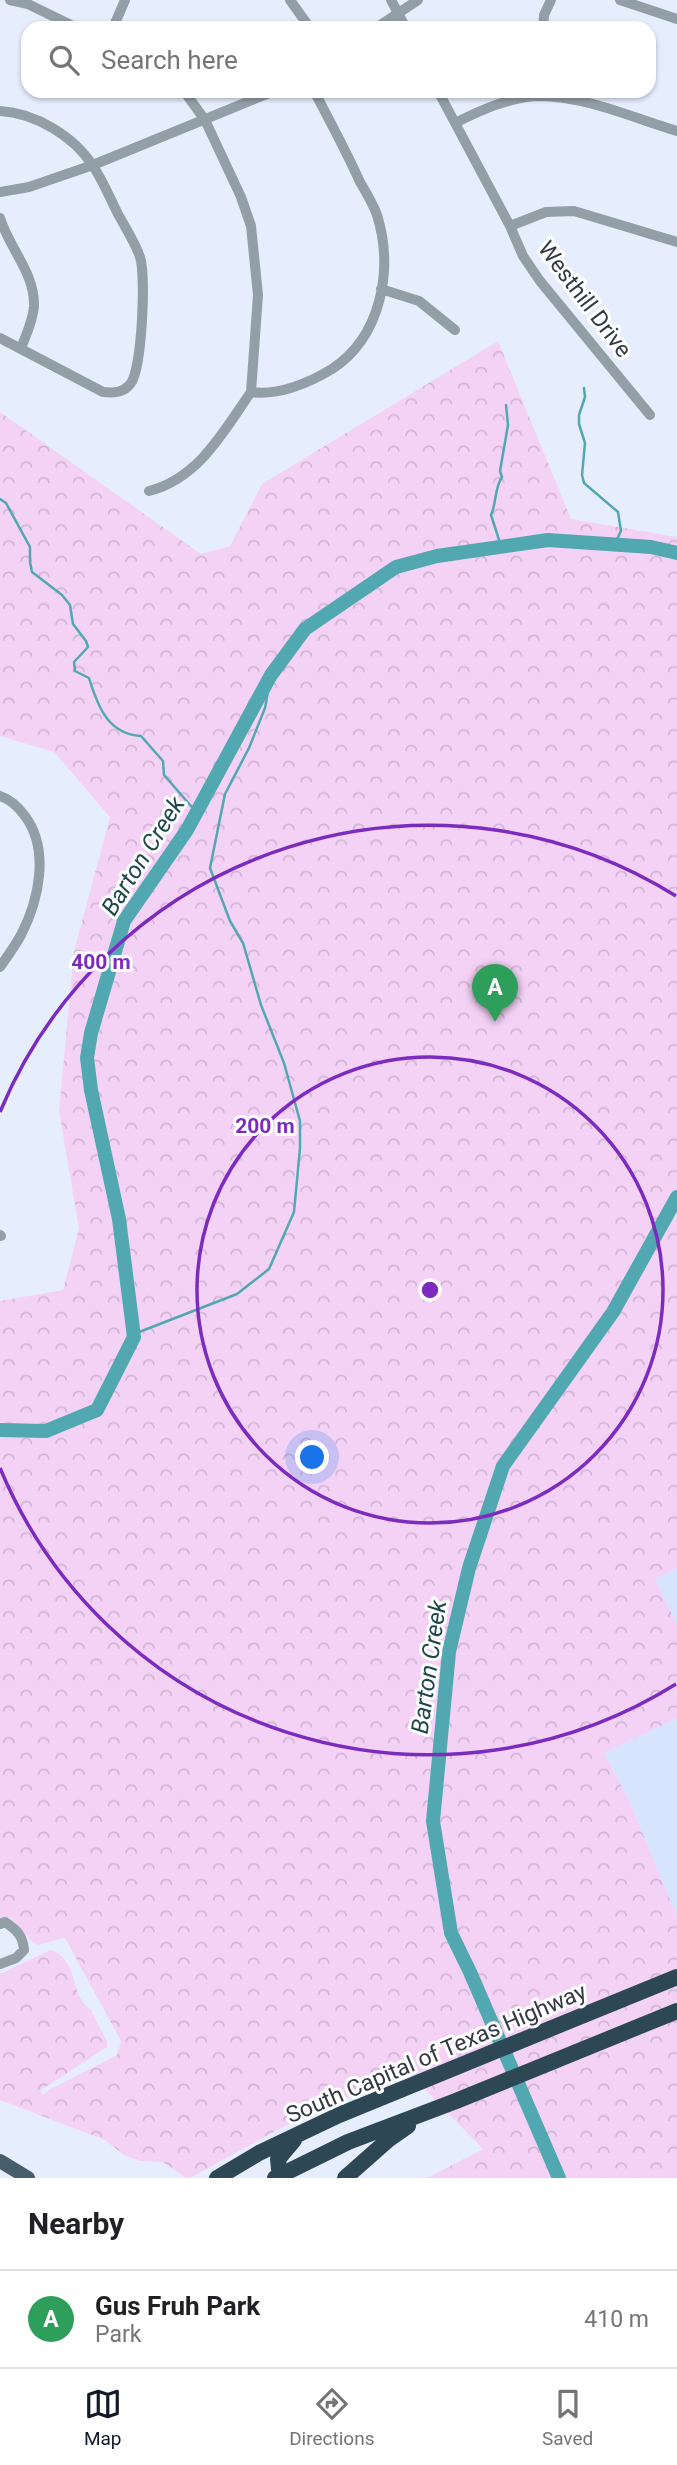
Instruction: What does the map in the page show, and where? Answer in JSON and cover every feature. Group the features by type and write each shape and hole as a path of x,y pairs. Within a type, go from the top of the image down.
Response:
{"highway":[{"name":"South Capital of Texas Highway","path":"217,2178 259,2153 339,2115 677,1977"},
{"name":"South Capital of Texas Highway","path":"281,2175 348,2142 677,2011"},
{"path":"345,2178 388,2140 433,2110"},
{"path":"281,2175 278,2159 284,2149 304,2132"}],"main road":[{"path":"0,2161 28,2178"}],"street":[{"path":"10,0 28,4 63,21"},
{"path":"116,21 125,0"},
{"path":"290,0 305,21"},
{"path":"391,0 402,21"},
{"path":"386,21 418,0"},
{"path":"544,21 551,0"},
{"path":"626,1 677,19"},
{"path":"149,491 181,478 200,463 251,392 258,295 251,226 241,197 205,120 189,98"},
{"path":"0,192 29,187 93,165 257,98"},
{"path":"251,392 265,393 294,387 325,373 358,348 377,311 381,289 382,244 376,215 318,98"},
{"name":"Westhill Drive","path":"442,98 510,226 523,256 540,281 650,415"},
{"path":"455,123 482,110 520,98"},
{"path":"563,98 677,131"},
{"path":"0,111 11,111 38,120 72,141 93,165 139,256 143,298 136,374 124,390 114,393 103,392 0,338"},
{"path":"510,226 546,212 574,211 677,242"},
{"path":"0,218 3,229 28,275 32,290 32,321 20,348"},
{"path":"381,289 419,301 455,330"},
{"path":"0,796 21,811 32,825 40,861 32,907 0,967"},
{"path":"0,1924 5,1922 15,1928 23,1939 23,1950 16,1958 0,1964"}],"shaded area":[{"path":"677,1568 677,1625 655,1579"},
{"path":"677,1718 677,1917 628,1798 604,1753"}],"green space":[{"path":"498,341 571,519 677,537 677,1568 655,1579 677,1625 677,1718 604,1753 628,1798 677,1917 677,2178 427,2178 483,2149 406,2070 281,2128 186,2178 163,2162 140,2161 124,2155 105,2140 0,2100 0,1974 51,1950 60,1955 70,1969 79,1996 90,2009 107,2041 107,2047 41,2090 43,2095 117,2055 121,2041 65,1938 38,1945 30,1940 11,1918 0,1920 0,1301 63,1290 79,1229 59,1111 74,951 110,817 54,752 0,736 0,412 201,554 230,546 262,484"}],"waterway":[{"path":"584,388 585,397 579,415 585,443 582,475 584,483 618,512 621,531 614,545"},
{"path":"501,546 491,515 502,477 500,471 508,425 506,405"},
{"path":"0,499 6,503 30,547 32,572 62,595 70,605 73,624 86,641 88,647 74,662 75,671 89,678 96,699 112,724 120,730 141,736 163,761 164,775 197,813"},
{"name":"Barton Creek","path":"0,1430 46,1431 97,1410 134,1337 119,1219 91,1090 87,1058 91,1033 124,921 187,830 271,675 305,629 396,567 437,556 548,540 651,547 677,553"},
{"path":"134,1334 237,1294 269,1269 294,1212 300,1121 284,1063 261,1005 243,943 230,921 210,868 225,794 249,748 265,708 271,675"},
{"name":"Barton Creek","path":"559,2178 451,1933 433,1821 449,1652 469,1568 503,1466 613,1312 677,1197"}],"place":[{"name":"Gus Fruh Park","path":"495,1022"}]}
